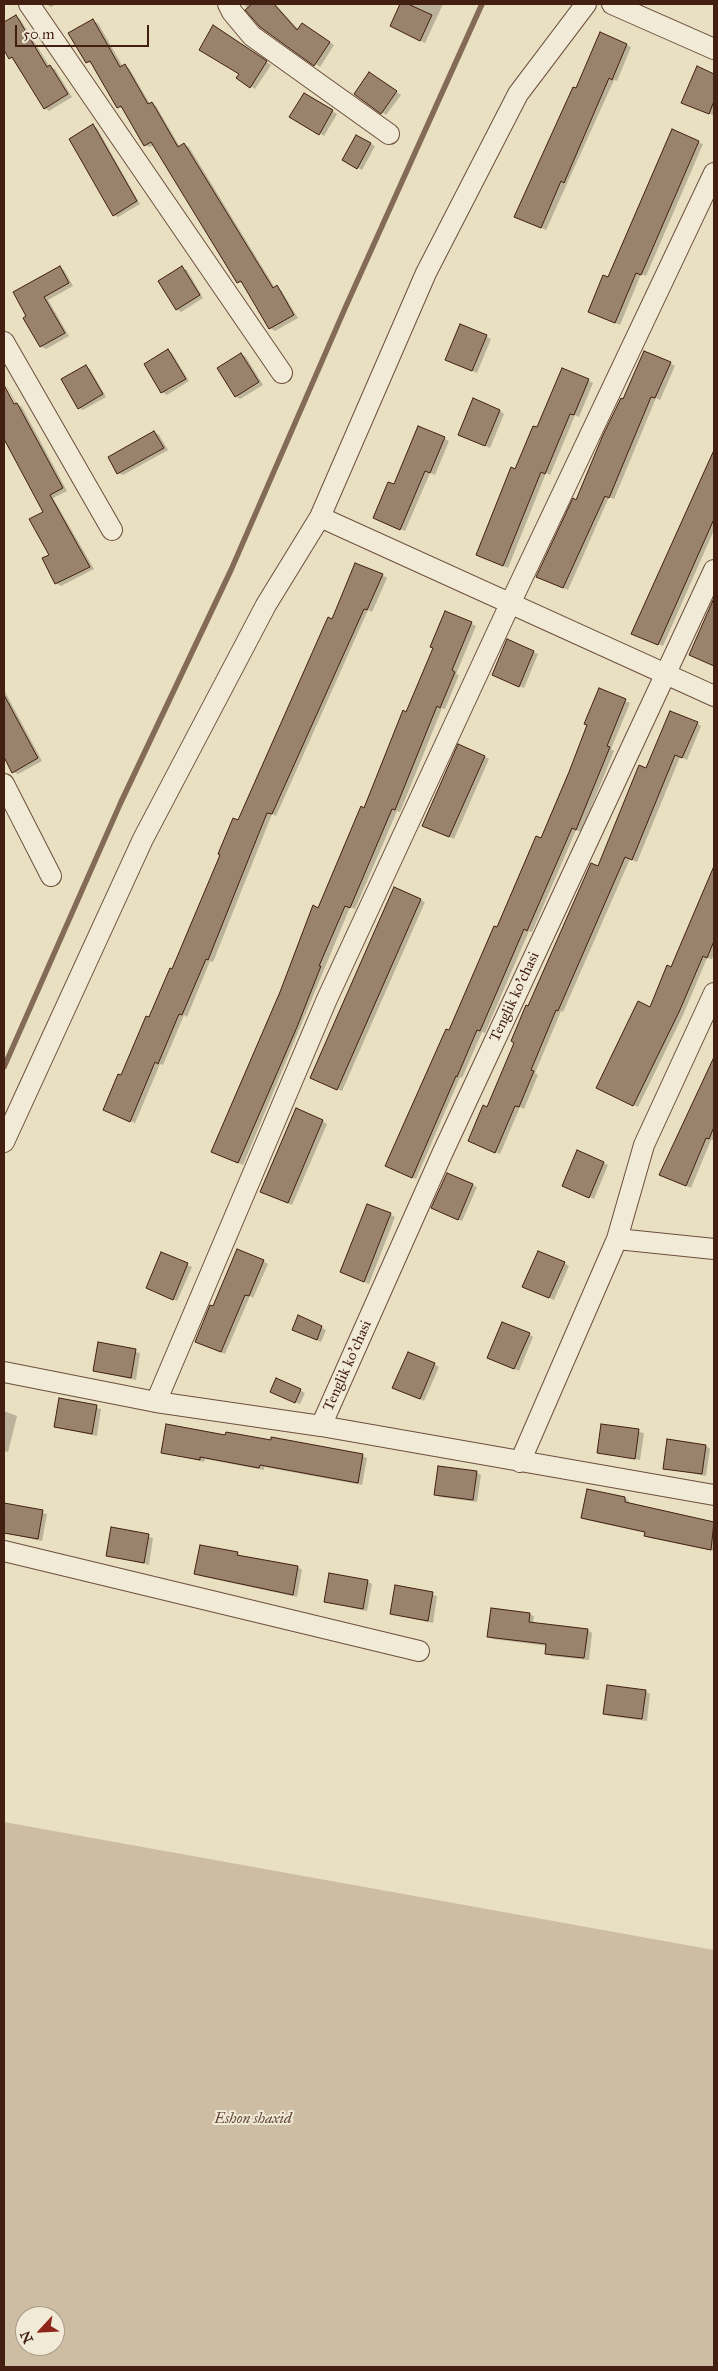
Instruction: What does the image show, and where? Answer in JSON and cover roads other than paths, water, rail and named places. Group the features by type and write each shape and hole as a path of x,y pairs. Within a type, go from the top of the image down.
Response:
{"street":[{"path":"29,4 282,373"},
{"path":"228,4 232,12 252,36 389,134"},
{"path":"4,1142 143,838 266,605 320,517 426,273 518,94 586,4"},
{"path":"612,4 714,49"},
{"path":"156,1402 327,999 510,604 714,173"},
{"path":"4,342 112,530"},
{"path":"320,517 714,696"},
{"name":"Tenglik ko'chasi","path":"321,1426 442,1154 714,570"},
{"path":"4,784 51,876"},
{"path":"520,1462 617,1239 644,1145 714,993"},
{"path":"617,1239 714,1249"},
{"path":"4,1372 156,1402 321,1426 714,1495"},
{"path":"4,1551 419,1651"}],"waterway":[{"path":"4,1067 121,802 231,570 346,306 482,4"}],"park label":[{"name":"Eshon shaxid","path":"253,2119"}]}
